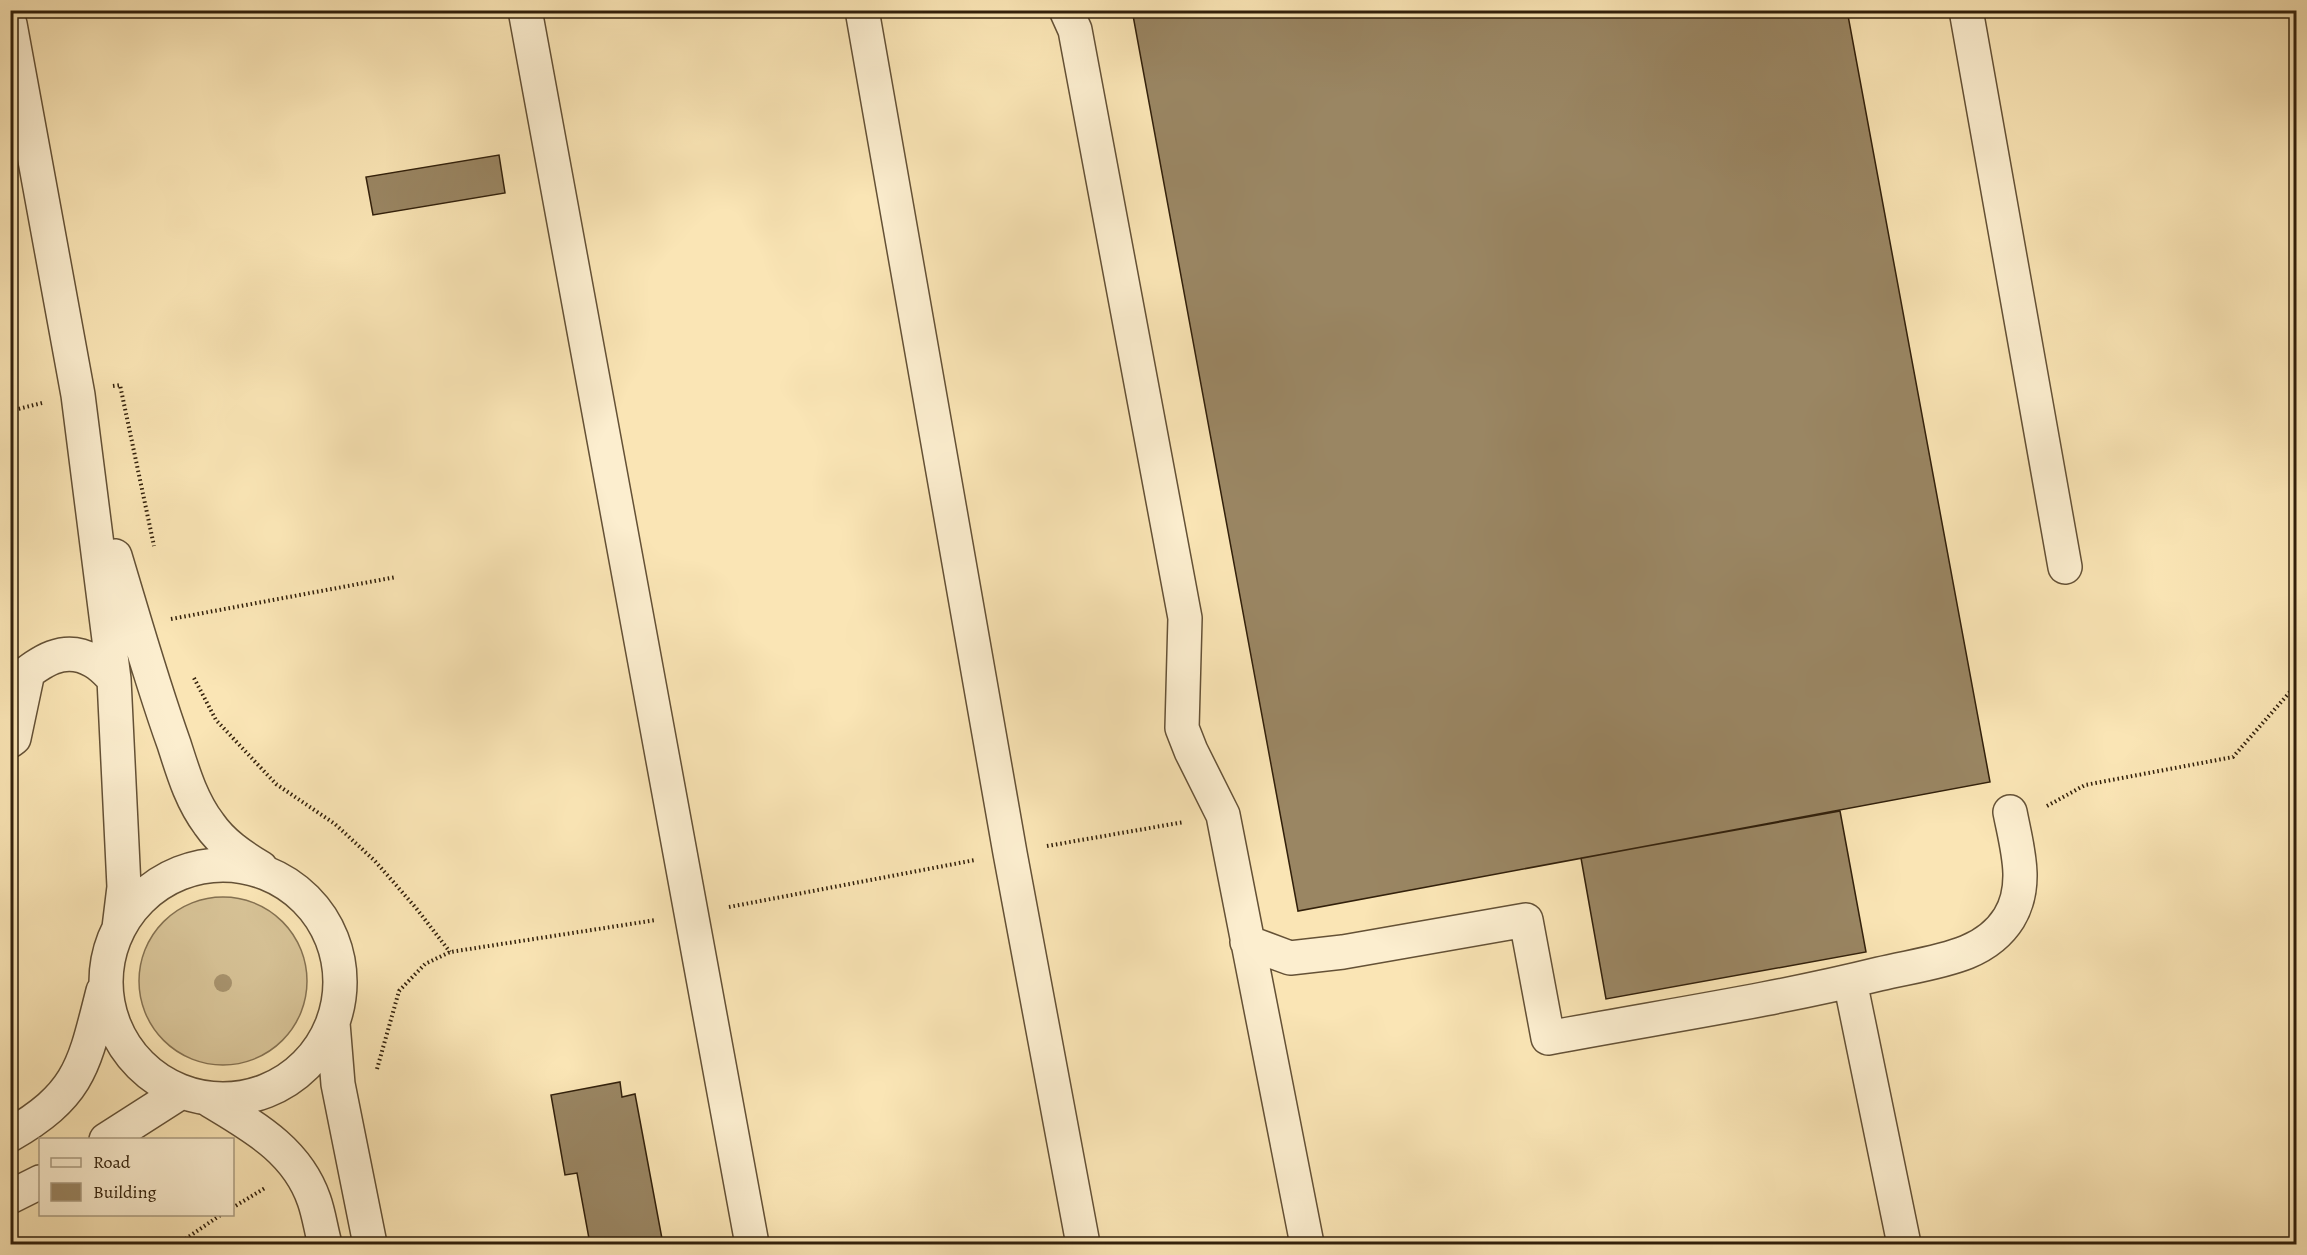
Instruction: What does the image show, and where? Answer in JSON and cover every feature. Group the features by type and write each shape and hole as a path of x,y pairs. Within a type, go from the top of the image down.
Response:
{"street":[{"path":"525,10 752,1245"},
{"path":"862,10 1011,853 1083,1245"},
{"path":"1065,10 1075,30 1185,618 1182,728 1223,815 1307,1245"},
{"path":"1966,10 2065,567"},
{"path":"10,24 16,85 78,395 89,467 114,679 124,887 119,928"},
{"path":"89,467 158,699 198,809 210,826 240,855 309,901 333,941 339,964 340,988 333,1023 338,1084 370,1245"},
{"path":"10,741 14,738 19,679 49,657 72,654 93,660 114,679"},
{"path":"1247,942 1290,958 1343,952 1526,920 1548,1038 1745,1004 1967,952 1989,941 2008,919 2019,898 2022,876 2013,826"},
{"path":"10,1135 49,1109 78,1074 86,1057 106,978 111,947 119,928 132,908 148,892 168,879 189,870 212,865 259,870 280,880"},
{"path":"106,978 109,1008 115,1028 127,1050 151,1075 194,1095 262,1133 287,1154 299,1168 315,1202 325,1245"},
{"path":"1850,981 1904,1245"},
{"path":"110,1138 194,1095 232,1099 254,1096 284,1083 316,1054 333,1023"},
{"path":"10,1197 39,1182"}],"path":[{"path":"10,411 120,385 154,549"},
{"path":"172,629 169,620 396,577"},
{"path":"189,669 216,720 276,784 335,824 375,861 450,952"},
{"path":"2013,826 2085,785 2233,757 2296,685"},
{"path":"178,1245 221,1216"}],"shaded area":[{"path":"223,897 239,898 255,903 283,921 301,949 306,965 306,997 301,1013 283,1041 255,1059 239,1064 223,1065 207,1064 191,1059 163,1041 145,1013 140,997 139,981 140,965 145,949 163,921 191,903 207,898"}],"building":[{"path":"1132,10 1847,10 1990,782 1298,911"},
{"path":"499,155 505,193 373,215 366,177"},
{"path":"1840,811 1866,952 1606,999 1581,858"},
{"path":"620,1082 622,1097 635,1094 663,1244 590,1244 577,1173 565,1175 551,1095"}]}
